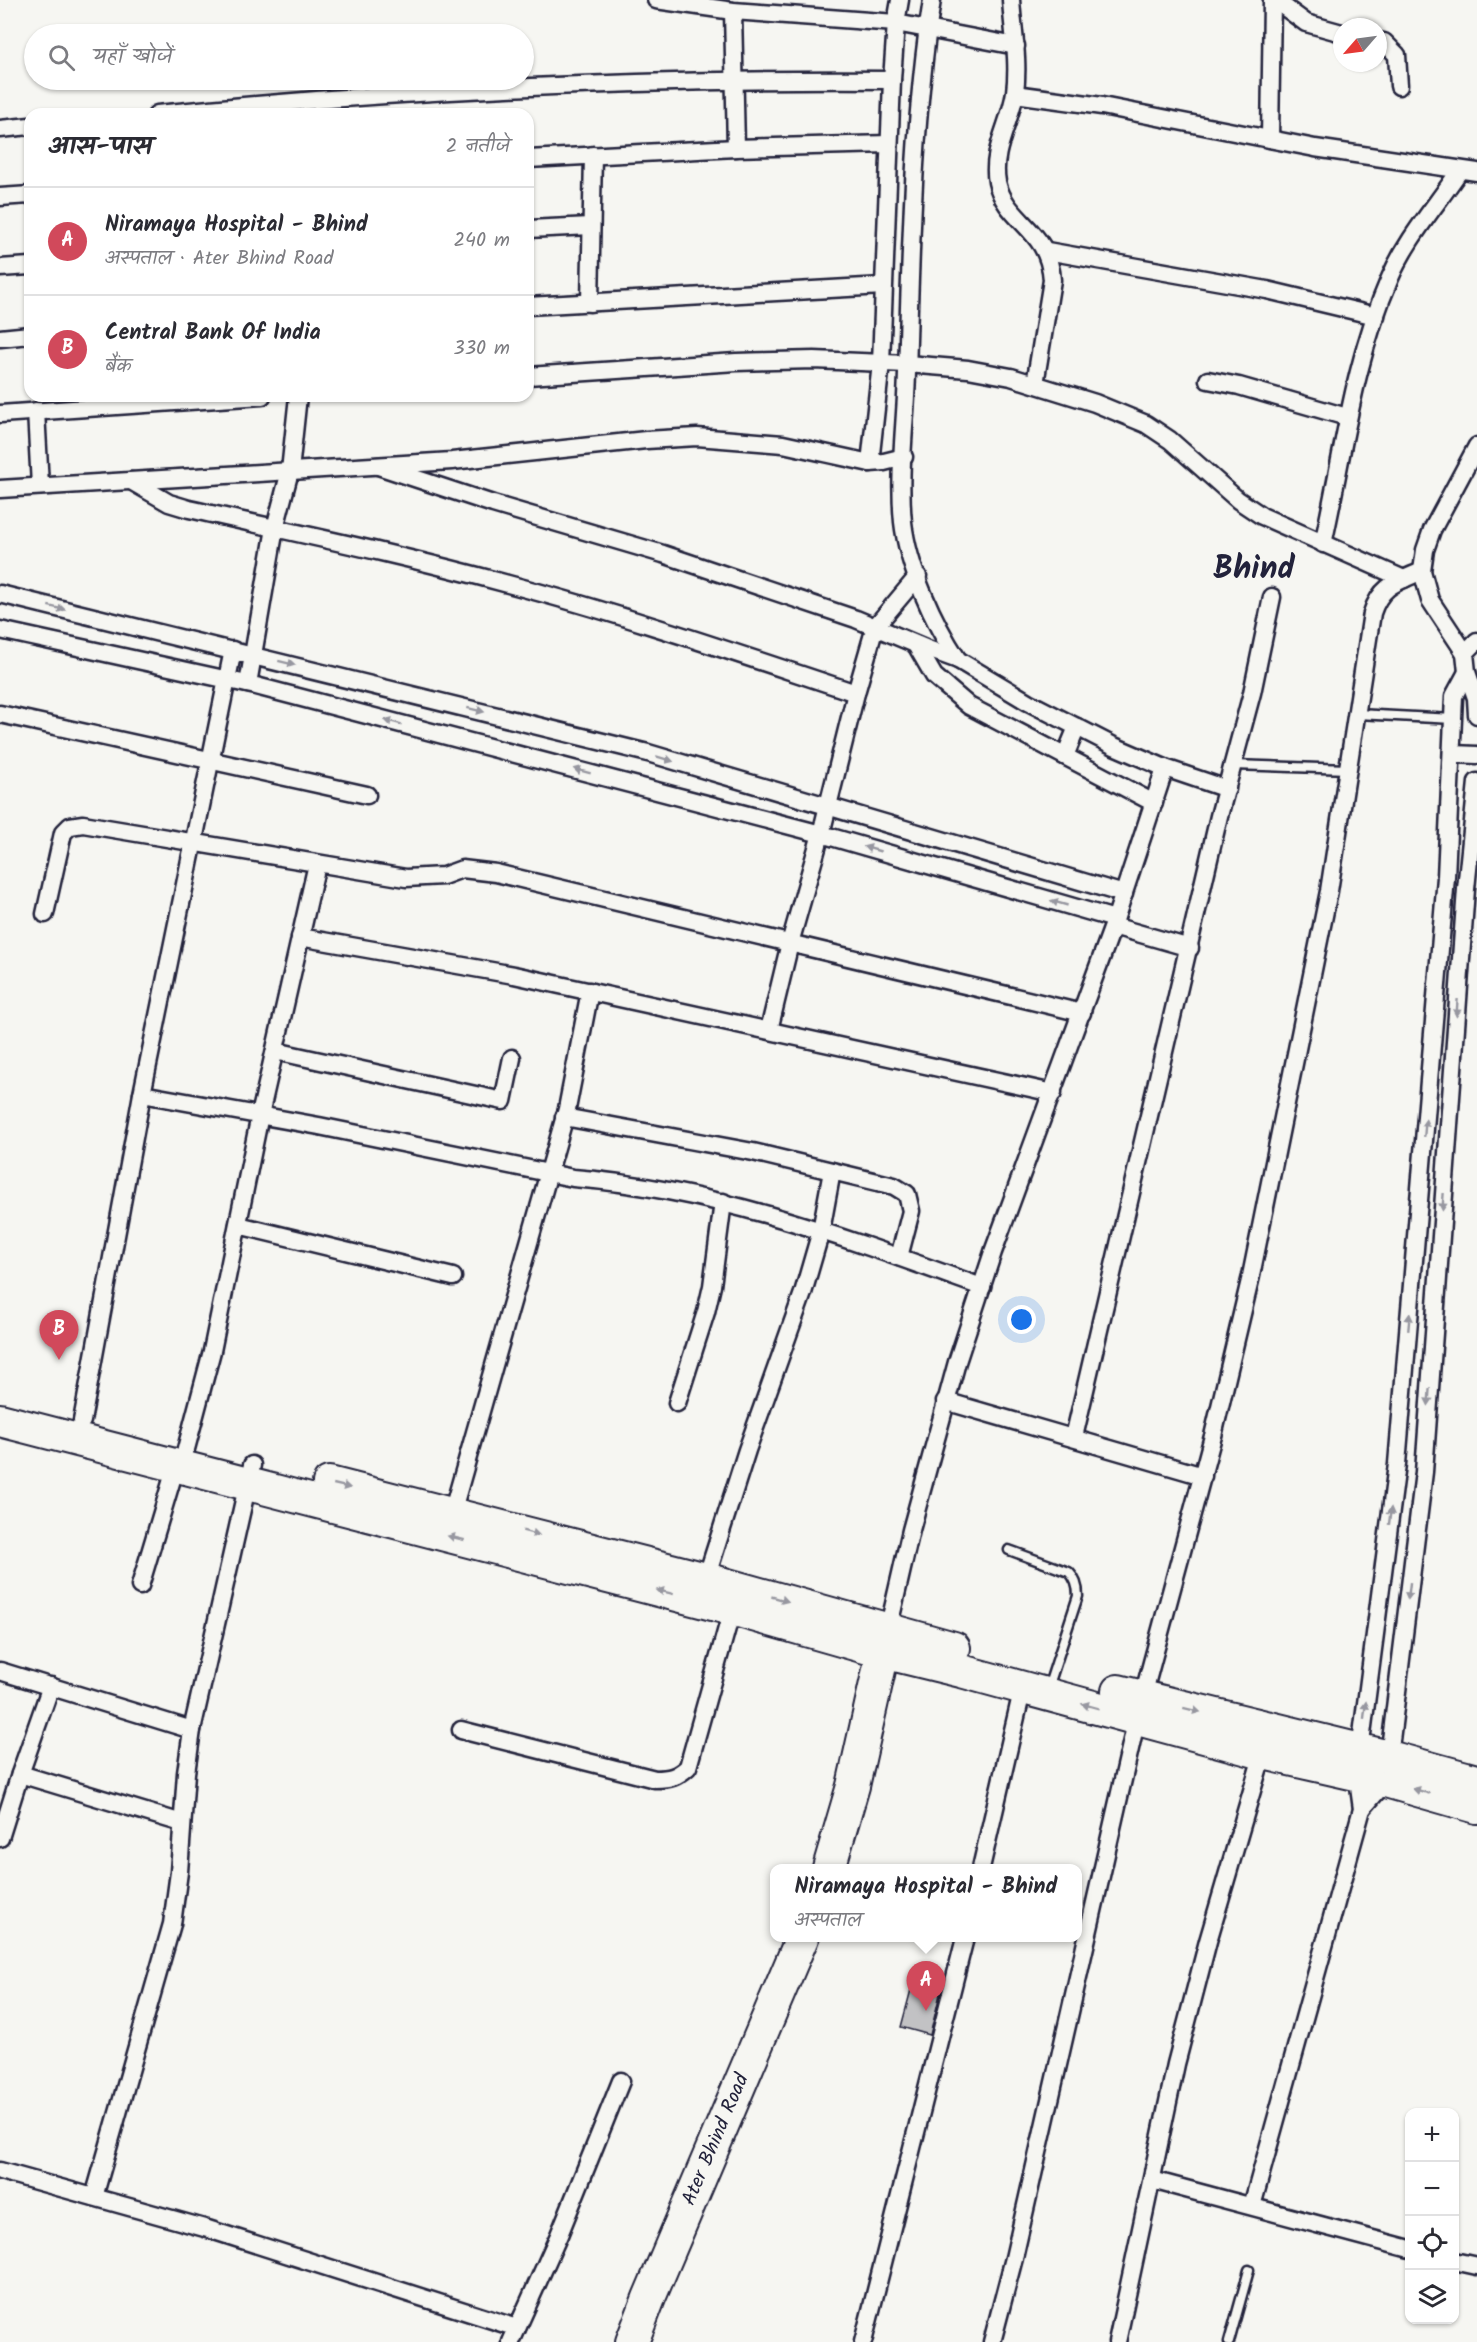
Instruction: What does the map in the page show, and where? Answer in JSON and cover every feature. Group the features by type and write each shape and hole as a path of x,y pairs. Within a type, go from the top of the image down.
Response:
{"highway":[{"path":"0,1399 82,1421 181,1457"},
{"path":"0,1420 181,1457 249,1474 735,1598 1041,1685 1373,1765 1477,1807"},
{"path":"249,1474 452,1513 702,1590"},
{"path":"830,1864 853,1786 886,1641"},
{"path":"1139,1708 1263,1753 1373,1765 1477,1781"},
{"name":"Ater Bhind Road","path":"632,2342 653,2287 800,1942"}],"street":[{"path":"656,0 708,4 733,11 900,24 1016,46"},
{"path":"889,460 894,363 883,286 900,243 889,144 892,80 900,24 900,0"},
{"path":"932,0 925,30 920,110 900,243 889,460 907,542 918,576 951,657"},
{"path":"1011,0 1016,46 1015,94 1000,139 996,166 1001,195 1047,251 1052,267 1052,280 1035,384"},
{"path":"1274,0 1306,23 1333,30"},
{"path":"1270,139 1274,0"},
{"path":"733,11 736,148"},
{"path":"1387,45 1397,55 1399,86"},
{"path":"534,85 734,80 892,80"},
{"path":"228,108 437,90"},
{"path":"1015,94 1129,110 1270,139 1477,172"},
{"path":"0,129 24,127"},
{"path":"534,159 736,148 889,144"},
{"path":"590,303 593,155"},
{"path":"1323,544 1357,371 1376,316 1390,278 1406,247 1460,171"},
{"path":"0,197 24,195"},
{"path":"534,229 591,226"},
{"path":"1047,251 1267,290 1376,316"},
{"path":"0,268 24,266"},
{"path":"534,306 883,286"},
{"path":"0,338 24,336"},
{"path":"534,376 736,362 814,360 969,369 1035,384 1119,412 1146,424 1170,440 1238,500 1262,516 1404,579"},
{"path":"1208,380 1239,386 1347,417"},
{"path":"0,414 172,402"},
{"path":"248,684 275,528 290,471 297,402"},
{"path":"36,411 40,486"},
{"path":"0,489 452,461 646,440 697,437 783,444 889,460"},
{"path":"1362,1809 1373,1765 1446,877 1454,696 1467,672 1471,647 1430,600 1422,571 1425,550 1432,530 1477,446"},
{"path":"378,466 816,604 951,657 1028,702 1071,741 1113,746 1159,786"},
{"path":"131,481 170,503 436,564 511,584 856,693"},
{"path":"992,2342 1019,2235 1139,1708 1203,1476 1251,1276 1335,856 1372,613 1384,589 1422,571"},
{"path":"769,1030 790,943 875,627 918,576"},
{"path":"0,594 648,753 1124,894"},
{"path":"1074,1437 1219,816 1252,693 1272,597"},
{"path":"0,630 248,684 821,834 1114,922 1190,948"},
{"path":"921,646 934,676 969,706 1071,741 1159,786 1225,794"},
{"path":"82,1421 142,1094 233,650"},
{"path":"1467,672 1474,692 1477,715"},
{"path":"0,714 367,795"},
{"path":"1453,754 1477,755"},
{"path":"1252,2206 1373,1765 1424,1472 1466,889 1477,782"},
{"path":"886,1641 911,1530 945,1401 982,1287 1082,1013 1159,786"},
{"path":"45,914 63,833 70,826 83,824 413,879 443,876 462,869 479,870 1082,1013"},
{"path":"141,1586 212,1351 260,1115 317,864"},
{"path":"300,937 514,975 1053,1093"},
{"path":"452,1513 564,1117 590,991"},
{"path":"275,1052 503,1101 512,1058"},
{"path":"142,1094 260,1115 573,1178 615,1181 723,1202 821,1231 982,1287"},
{"path":"564,1117 753,1152 894,1186 907,1194 911,1211 899,1257"},
{"path":"702,1590 747,1450 803,1293 821,1231 832,1171"},
{"path":"677,1403 712,1286 723,1202"},
{"path":"238,1225 453,1277"},
{"path":"945,1401 1203,1476"},
{"path":"94,2197 172,1924 192,1730 249,1474"},
{"path":"462,1730 655,1779 670,1779 678,1776 688,1767 735,1598"},
{"path":"0,1671 192,1730"},
{"path":"983,1864 1041,1685"},
{"path":"0,1838 51,1686"},
{"path":"1116,2342 1176,2064 1208,1941 1263,1753"},
{"path":"20,1774 182,1823"},
{"path":"863,2342 964,1942"},
{"path":"0,2171 208,2229 514,2335 559,2235 621,2081"},
{"path":"1152,2180 1405,2248"},
{"path":"1459,2262 1477,2266"}],"lane":[{"path":"1357,714 1454,720"},
{"path":"1233,765 1348,769"},
{"path":"1009,1550 1069,1572 1075,1578 1078,1596 1041,1685"},
{"path":"1229,2342 1249,2270"}],"building":[{"path":"912,1986 940,1994 930,2035 901,2027"}],"place":[{"name":"Central Bank Of India","path":"59,1360"},
{"name":"Niramaya Hospital - Bhind","path":"926,2011"}],"district":[{"name":"Bhind","path":"1254,569"}]}
